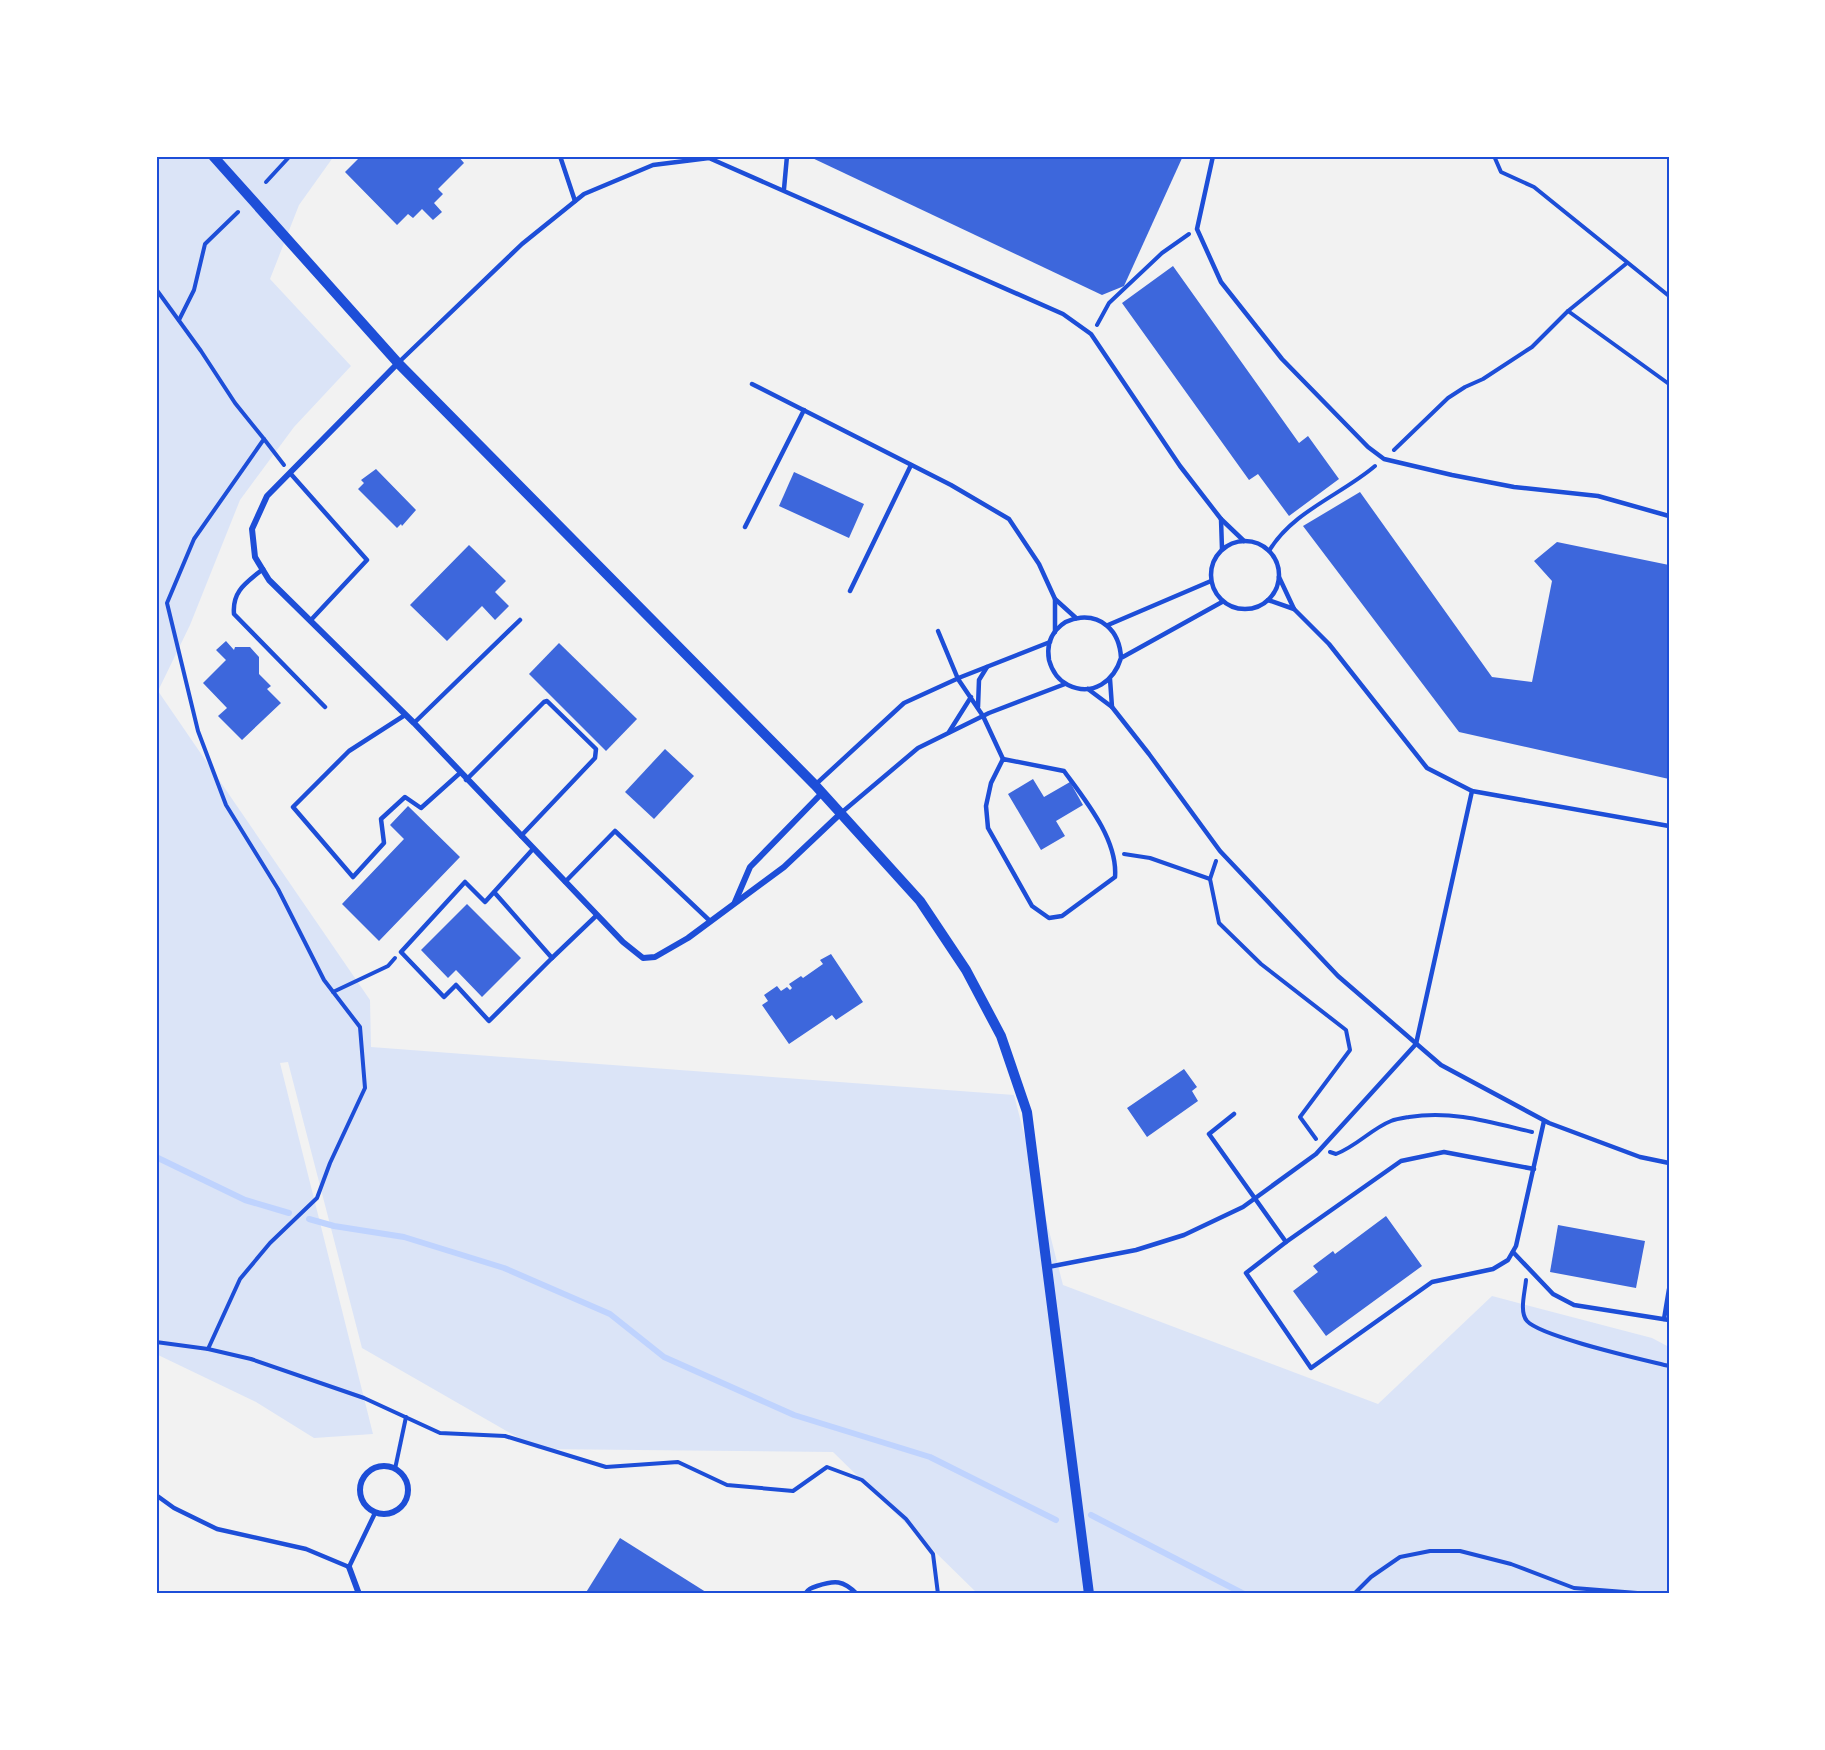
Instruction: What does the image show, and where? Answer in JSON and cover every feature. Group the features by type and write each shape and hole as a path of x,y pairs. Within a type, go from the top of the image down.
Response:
{"street":[{"path":"213,156 398,363 818,789 920,901 966,970 1001,1036 1027,1112 1089,1594"},
{"path":"398,363 267,496 252,529 255,557 269,580 414,723 623,942 643,958 655,957 710,921 784,867 840,814"},
{"path":"735,903 750,867 818,789"},
{"path":"380,1467 395,1469 401,1474 408,1488 404,1503 391,1513 375,1513 363,1503 360,1488 362,1480 366,1474 380,1467"},
{"path":"349,1567 359,1594"}],"lane":[{"path":"560,156 575,201"},
{"path":"784,189 787,156"},
{"path":"1213,156 1197,229 1221,282 1282,359 1368,447 1384,459 1514,487 1599,496 1669,516"},
{"path":"398,363 522,244 584,194 653,165 709,158 784,189 1063,314 1091,334 1180,466 1221,519 1244,541"},
{"path":"752,384 911,465 1009,519 1039,564 1055,599 1076,618"},
{"path":"745,527 804,410"},
{"path":"850,591 911,465"},
{"path":"290,473 367,560 310,621"},
{"path":"1221,519 1222,549"},
{"path":"1279,577 1274,594 1268,600 1250,609 1231,607 1222,602 1215,592 1211,581 1211,569 1222,549 1232,543 1253,542 1269,551 1278,567 1279,577 1294,609 1329,644 1427,768 1472,791 1669,826"},
{"path":"263,569 241,587 233,601 234,614 325,707"},
{"path":"1108,625 1211,581"},
{"path":"1055,599 1055,632"},
{"path":"1268,600 1294,609"},
{"path":"1120,658 1222,602"},
{"path":"1076,618 1098,619 1108,625 1116,634 1120,646 1117,669 1110,679 1088,690 1076,689 1065,684 1056,676 1048,654 1055,632 1061,625 1076,618"},
{"path":"414,723 520,620"},
{"path":"938,631 958,679 983,716 1003,759 992,783 986,806 988,828 1032,906 1050,918 1062,916 1115,877 1114,852 1090,807 1064,771 1003,759"},
{"path":"818,789 904,703 1050,642"},
{"path":"978,709 979,680 987,667"},
{"path":"1110,679 1112,707"},
{"path":"840,814 918,748 983,716 1065,684"},
{"path":"1088,690 1112,707 1220,852 1338,976 1441,1065 1544,1120 1640,1157 1669,1163"},
{"path":"950,732 971,697"},
{"path":"466,780 544,702 548,701 596,749 595,758 521,836"},
{"path":"405,715 349,751 293,807 353,877 384,843 381,819 405,797 421,808 460,773"},
{"path":"1048,1267 1136,1250 1184,1235 1244,1207 1322,1148 1416,1044 1472,791"},
{"path":"565,882 615,831 710,921"},
{"path":"533,849 484,902 465,882 401,952 444,997 456,985 489,1021 597,915"},
{"path":"494,892 552,958"},
{"path":"1234,1114 1209,1134 1287,1242"},
{"path":"1534,1169 1444,1152 1401,1161 1246,1273 1311,1368 1432,1282 1493,1269 1508,1260 1516,1246 1534,1169 1544,1120"},
{"path":"1513,1252 1553,1294 1574,1305 1666,1320 1669,1290"},
{"path":"156,1494 174,1508 217,1529 306,1549 349,1567 375,1513"},
{"path":"805,1594 808,1589 833,1580 850,1587 857,1594"}],"path":[{"path":"266,182 290,156"},
{"path":"1494,156 1501,172 1534,187 1669,297"},
{"path":"179,320 194,290 205,244 238,212"},
{"path":"1091,334 1109,303 1162,253 1197,229"},
{"path":"1269,551 1277,537 1309,510 1366,474 1427,420 1448,398 1483,379 1532,347 1568,311 1627,263"},
{"path":"156,289 235,403 290,473"},
{"path":"1568,311 1669,384"},
{"path":"208,1349 240,1279 270,1243 317,1198 365,1088 360,1028 324,980 278,890 226,805 198,731 167,603 194,539 264,440"},
{"path":"1114,852 1150,858 1210,879"},
{"path":"1220,852 1210,879 1220,923 1261,964 1346,1030 1350,1050 1300,1117 1322,1148 1336,1154 1351,1149 1370,1133 1392,1120 1439,1113 1541,1134"},
{"path":"333,992 388,966 401,952"},
{"path":"1527,1266 1523,1312 1527,1322 1541,1330 1613,1353 1669,1366"},
{"path":"156,1342 208,1349 251,1359 364,1398 440,1432 506,1436 606,1467 678,1462 727,1485 793,1491 827,1467 862,1480 906,1519 933,1554 938,1594"},
{"path":"395,1469 406,1417"},
{"path":"1354,1594 1371,1576 1400,1557 1430,1551 1460,1551 1511,1564 1574,1588 1650,1594"}],"shaded area":[{"path":"156,156 334,156 299,205 270,279 351,366 294,427 240,500 190,625 158,691 370,1000 371,1047 1014,1095 1063,1285 1378,1404 1492,1296 1652,1338 1669,1347 1669,1594 978,1594 833,1452 538,1449 362,1348 288,1062 280,1063 373,1434 314,1438 256,1402 156,1354"}],"building":[{"path":"361,156 458,156 464,163 438,189 443,194 434,203 442,212 433,220 422,209 413,218 408,214 397,225 345,172"},
{"path":"808,156 1183,156 1124,286 1102,295"},
{"path":"1173,266 1299,443 1308,436 1339,479 1289,516 1258,474 1249,480 1122,303"},
{"path":"376,469 416,510 402,526 401,524 397,528 358,489 364,483 361,480"},
{"path":"794,472 864,504 849,538 779,506"},
{"path":"1360,492 1492,677 1532,682 1552,581 1534,561 1557,542 1669,565 1669,779 1459,732 1303,526"},
{"path":"469,545 506,581 495,592 509,606 495,620 482,606 447,641 410,605"},
{"path":"226,641 234,650 235,647 250,647 259,657 259,674 271,686 267,689 281,703 242,740 218,716 227,708 203,683 226,660 216,650"},
{"path":"559,643 637,719 606,751 529,674"},
{"path":"665,749 694,776 654,819 625,792"},
{"path":"1033,779 1044,797 1070,782 1083,805 1056,821 1065,836 1041,850 1008,794"},
{"path":"408,806 460,857 379,941 342,904 404,839 390,825"},
{"path":"467,904 521,958 482,997 456,970 448,978 421,950"},
{"path":"831,954 863,1002 836,1020 832,1015 789,1044 762,1005 768,1001 764,995 777,986 781,991 787,987 790,990 792,988 789,984 801,976 803,978 823,964 820,960"},
{"path":"1184,1069 1197,1087 1192,1091 1198,1101 1147,1137 1127,1108"},
{"path":"1386,1216 1422,1266 1326,1336 1293,1291 1318,1272 1313,1266 1333,1251 1335,1254"},
{"path":"1558,1225 1645,1241 1636,1288 1550,1272"},
{"path":"620,1538 709,1594 585,1594"}],"waterway":[{"path":"156,1157 245,1200 289,1213"},
{"path":"309,1219 334,1226 404,1237 504,1268 610,1314 664,1357 794,1415 930,1457 1056,1520"},
{"path":"1091,1515 1244,1594"}]}
